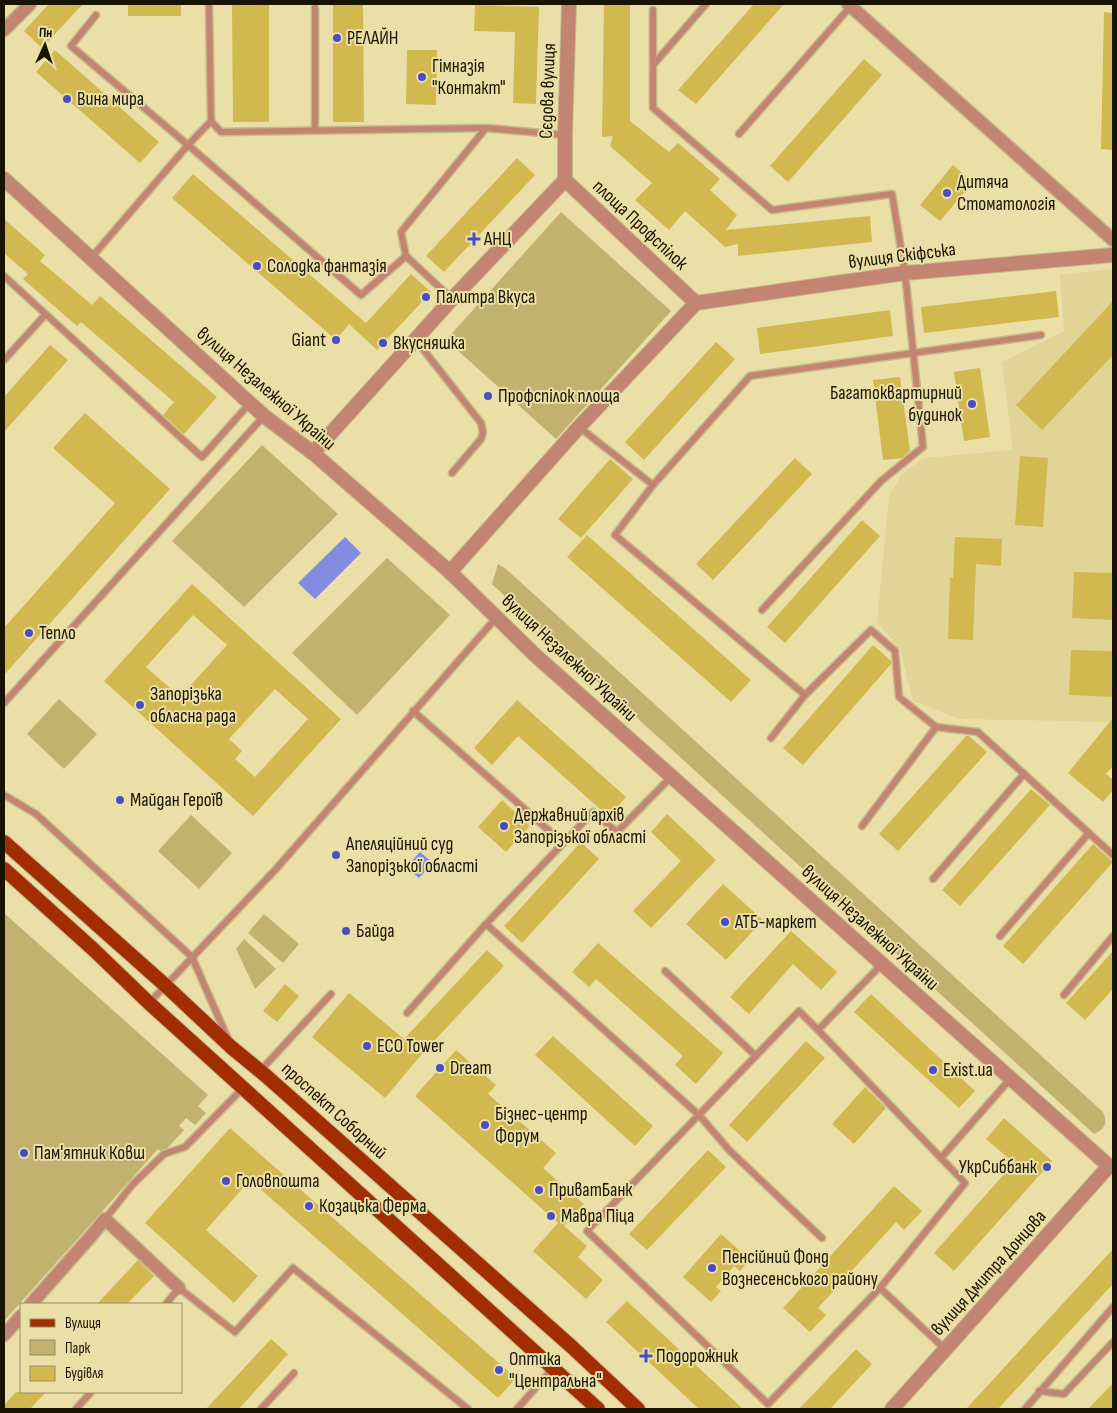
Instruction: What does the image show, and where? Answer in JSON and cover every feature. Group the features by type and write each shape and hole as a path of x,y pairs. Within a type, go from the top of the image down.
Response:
{"main road":[{"name":"проспект Соборний","path":"4,842 232,1047 564,1340 638,1409"},
{"path":"4,869 94,950 149,1003 598,1409"},
{"path":"243,1088 260,1071"}],"street":[{"path":"4,30 30,4"},
{"name":"Сєдова вулиця","path":"565,180 569,4"},
{"path":"849,5 1113,240"},
{"name":"вулиця Незалежної України","path":"4,179 264,416 313,453 450,572 535,655 1112,1166"},
{"name":"площа Профспілок","path":"313,453 415,339 565,180 696,303"},
{"name":"вулиця Скіфська","path":"696,303 905,273 1113,255"},
{"path":"450,572 579,427 696,303"},
{"name":"вулиця Дмитра Донцова","path":"892,1409 1112,1166"},
{"path":"32,1303 105,1219 180,1288"},
{"path":"4,1335 20,1317"}],"lane":[{"path":"209,4 211,121 221,132 486,128 565,135"},
{"path":"653,65 706,4"},
{"path":"739,134 849,5"},
{"path":"315,8 315,130"},
{"path":"653,10 653,108 772,210 892,194 905,273 923,447 881,482 762,610"},
{"path":"96,16 71,46 361,296 406,256"},
{"path":"91,258 211,121"},
{"path":"452,299 406,256 401,232 486,128"},
{"path":"4,276 202,457 250,403"},
{"path":"4,360 45,314"},
{"path":"806,695 615,535 653,485 750,376 1041,336"},
{"path":"415,339 481,423 483,432 481,439 452,473"},
{"path":"4,703 264,416"},
{"path":"579,427 653,485"},
{"path":"149,1003 276,869 496,618"},
{"path":"770,738 806,695 871,630 895,651 899,697 936,728 978,732 1113,855"},
{"path":"413,712 563,843"},
{"path":"862,826 936,728"},
{"path":"933,879 1024,774"},
{"path":"407,1013 486,924 593,812 617,832 672,777"},
{"path":"4,795 36,814 192,956 232,1047"},
{"path":"1000,936 1089,833"},
{"path":"486,924 699,1115 730,1151 822,1238"},
{"path":"1064,995 1113,936"},
{"path":"818,1030 882,964"},
{"path":"665,971 756,1056"},
{"path":"260,1071 331,994"},
{"path":"799,1011 965,1183 880,1288 768,1404 587,1231 699,1115 799,1011"},
{"path":"941,1158 1011,1078"},
{"path":"105,1219 133,1184 164,1154 185,1148 243,1088"},
{"path":"167,1303 180,1288 235,1332 293,1268 468,1409"},
{"path":"880,1288 946,1349"},
{"path":"1025,1409 1113,1307"},
{"path":"1039,1391 1064,1394 1113,1342"},
{"path":"516,1409 553,1368"},
{"path":"261,1409 294,1373"},
{"path":"76,1409 90,1393"}],"shaded area":[{"path":"1113,269 1113,722 959,719 913,701 900,649 877,622 889,496 902,474 923,458 1013,450 1002,362 1064,331 1060,275"}],"green space":[{"path":"561,212 671,311 556,439 446,340"},
{"path":"262,445 338,514 244,607 172,541"},
{"path":"387,558 450,615 357,715 292,653"},
{"path":"498,564 506,569 1103,1112 1105,1122 1103,1128 1094,1134 546,635 492,584"},
{"path":"59,699 97,734 64,769 27,734"},
{"path":"191,815 232,853 199,889 158,851"},
{"path":"4,913 208,1095 198,1106 206,1113 195,1125 186,1118 179,1126 184,1130 163,1153 158,1149 4,1321"},
{"path":"264,914 299,944 283,963 248,933"},
{"path":"244,939 276,969 255,989 236,949"}],"water":[{"path":"345,537 361,553 315,599 298,583"},
{"path":"420,852 433,863 419,878 406,867"}],"building":[{"path":"49,4 83,4 42,48 24,31"},
{"path":"128,4 181,4 181,16 128,16"},
{"path":"232,4 269,4 269,122 233,122"},
{"path":"604,4 630,4 630,121 669,152 678,143 720,179 710,190 737,215 726,230 870,216 872,242 738,256 738,244 725,247 685,211 669,230 635,200 652,183 610,146 613,136 602,137"},
{"path":"754,4 784,4 696,104 678,90"},
{"path":"333,5 363,5 364,122 333,122"},
{"path":"475,5 539,7 536,104 513,103 515,32 474,31"},
{"path":"1104,12 1113,13 1113,150 1101,149"},
{"path":"55,50 159,142 140,163 36,72"},
{"name":"Гімназія \"Контакт\"","path":"407,50 437,50 436,105 406,104"},
{"path":"864,59 882,75 788,182 770,166"},
{"path":"517,158 535,175 444,272 426,256"},
{"name":"Дитяча Стоматологія","path":"953,165 973,182 940,221 920,205"},
{"path":"193,174 366,323 411,274 431,292 377,350 349,324 336,340 172,198"},
{"path":"4,219 45,255 40,261 92,305 100,296 217,397 184,434 163,415 174,402 81,322 77,326 23,279 28,274 4,253"},
{"path":"1056,291 1059,317 924,333 921,307"},
{"path":"1113,301 1113,355 1042,430 1016,405"},
{"path":"890,310 893,336 760,354 757,328"},
{"path":"716,342 735,359 644,460 625,442"},
{"path":"50,345 68,360 4,432 4,397"},
{"name":"Багатоквартирний будинок","path":"980,368 990,437 964,441 954,372"},
{"path":"900,377 910,451 902,458 883,460 873,380"},
{"path":"85,413 170,489 4,675 4,628 115,503 53,448"},
{"path":"1020,456 1048,458 1043,527 1015,525"},
{"path":"795,458 812,474 713,580 696,564"},
{"path":"610,459 633,479 581,538 558,519"},
{"path":"862,520 880,536 785,643 767,627"},
{"path":"587,535 751,680 731,702 567,557"},
{"path":"955,537 1002,539 1001,566 976,564 973,640 948,639 950,578 953,578"},
{"path":"1074,572 1113,573 1113,620 1072,618"},
{"path":"192,584 341,719 253,816 104,681","holes":["193,615 227,645 180,697 146,667","275,689 308,719 255,777 235,759 242,751 229,739"]},
{"path":"873,645 891,661 891,664 803,765 783,748"},
{"path":"1071,650 1113,651 1113,697 1069,695"},
{"path":"517,700 626,797 609,817 518,736 492,765 474,748"},
{"path":"1113,718 1113,766 1106,774 1113,780 1113,790 1103,802 1068,773"},
{"path":"966,736 969,736 987,752 898,851 879,834"},
{"path":"1031,789 1050,805 960,906 942,890"},
{"name":"Державний архів Запорізької області","path":"502,800 530,826 506,852 478,827"},
{"path":"667,814 716,860 651,928 633,911 681,861 651,832"},
{"path":"581,842 599,859 522,943 504,926"},
{"path":"1093,844 1113,862 1023,964 1003,946"},
{"name":"АТБ-маркет","path":"723,884 763,920 726,960 686,924"},
{"path":"791,931 837,972 821,990 793,964 749,1014 730,997"},
{"path":"598,943 723,1053 696,1084 675,1065 683,1056 596,979 589,987 572,972"},
{"name":"ECO Tower","path":"487,950 504,966 421,1055 385,1098 312,1037 349,993 404,1039"},
{"path":"1113,951 1113,989 1085,1020 1066,1003"},
{"path":"285,984 299,996 277,1022 263,1011"},
{"path":"871,994 975,1091 959,1108 854,1012"},
{"path":"553,1036 653,1126 635,1146 535,1055"},
{"path":"806,1041 825,1058 747,1142 729,1125"},
{"name":"Бізнес-центр Форум","path":"456,1050 496,1085 488,1094 556,1153 543,1168 584,1204 564,1226 587,1246 578,1257 603,1280 586,1299 533,1251 558,1223 415,1096"},
{"path":"865,1087 886,1108 854,1144 832,1124"},
{"path":"1004,1118 1052,1161 954,1271 934,1253 1014,1163 986,1139"},
{"path":"230,1128 516,1378 498,1398 250,1180 206,1230 258,1276 234,1303 145,1223"},
{"path":"708,1150 726,1167 647,1250 629,1234"},
{"path":"894,1186 922,1211 904,1230 896,1222 818,1308 826,1315 810,1332 783,1308"},
{"name":"Пенсійний Фонд Вознесенського району","path":"721,1234 750,1260 740,1271 734,1266 716,1287 721,1291 711,1302 683,1277"},
{"path":"1113,1249 1113,1284 998,1409 966,1409"},
{"path":"138,1260 154,1276 128,1303 98,1303"},
{"path":"627,1301 743,1409 699,1409 606,1322"},
{"path":"271,1339 288,1354 239,1409 206,1409"},
{"path":"856,1349 872,1364 830,1409 799,1409"},
{"path":"1113,1383 1113,1409 1088,1409"},
{"path":"16,1392 45,1393 30,1409 4,1409 4,1405"}],"place":[{"name":"РЕЛАЙН","path":"337,38"},
{"name":"Гімназія \"Контакт\"","path":"422,77"},
{"name":"Вина мира","path":"67,99"},
{"name":"Дитяча Стоматологія","path":"947,193"},
{"name":"АНЦ","path":"474,239"},
{"name":"Солодка фантазія","path":"257,266"},
{"name":"Палитра Вкуса","path":"426,297"},
{"name":"Giant","path":"336,340"},
{"name":"Вкусняшка","path":"383,343"},
{"name":"Профспілок площа","path":"488,396"},
{"name":"Багатоквартирний будинок","path":"972,404"},
{"name":"Тепло","path":"29,633"},
{"name":"Запорізька обласна рада","path":"140,705"},
{"name":"Майдан Героїв","path":"120,800"},
{"name":"Державний архів Запорізької області","path":"504,826"},
{"name":"Апеляційний суд Запорізької області","path":"336,855"},
{"name":"АТБ-маркет","path":"725,922"},
{"name":"Байда","path":"346,931"},
{"name":"ECO Tower","path":"367,1046"},
{"name":"Dream","path":"440,1068"},
{"name":"Exist.ua","path":"933,1070"},
{"name":"Бізнес-центр Форум","path":"485,1125"},
{"name":"Пам'ятник Ковш","path":"24,1153"},
{"name":"УкрСиббанк","path":"1047,1167"},
{"name":"Головпошта","path":"226,1181"},
{"name":"ПриватБанк","path":"539,1190"},
{"name":"Козацька Ферма","path":"309,1206"},
{"name":"Мавра Піца","path":"551,1216"},
{"name":"Пенсійний Фонд Вознесенського району","path":"712,1268"},
{"name":"Подорожник","path":"646,1356"},
{"name":"Оптика \"Центральна\"","path":"499,1370"}]}
